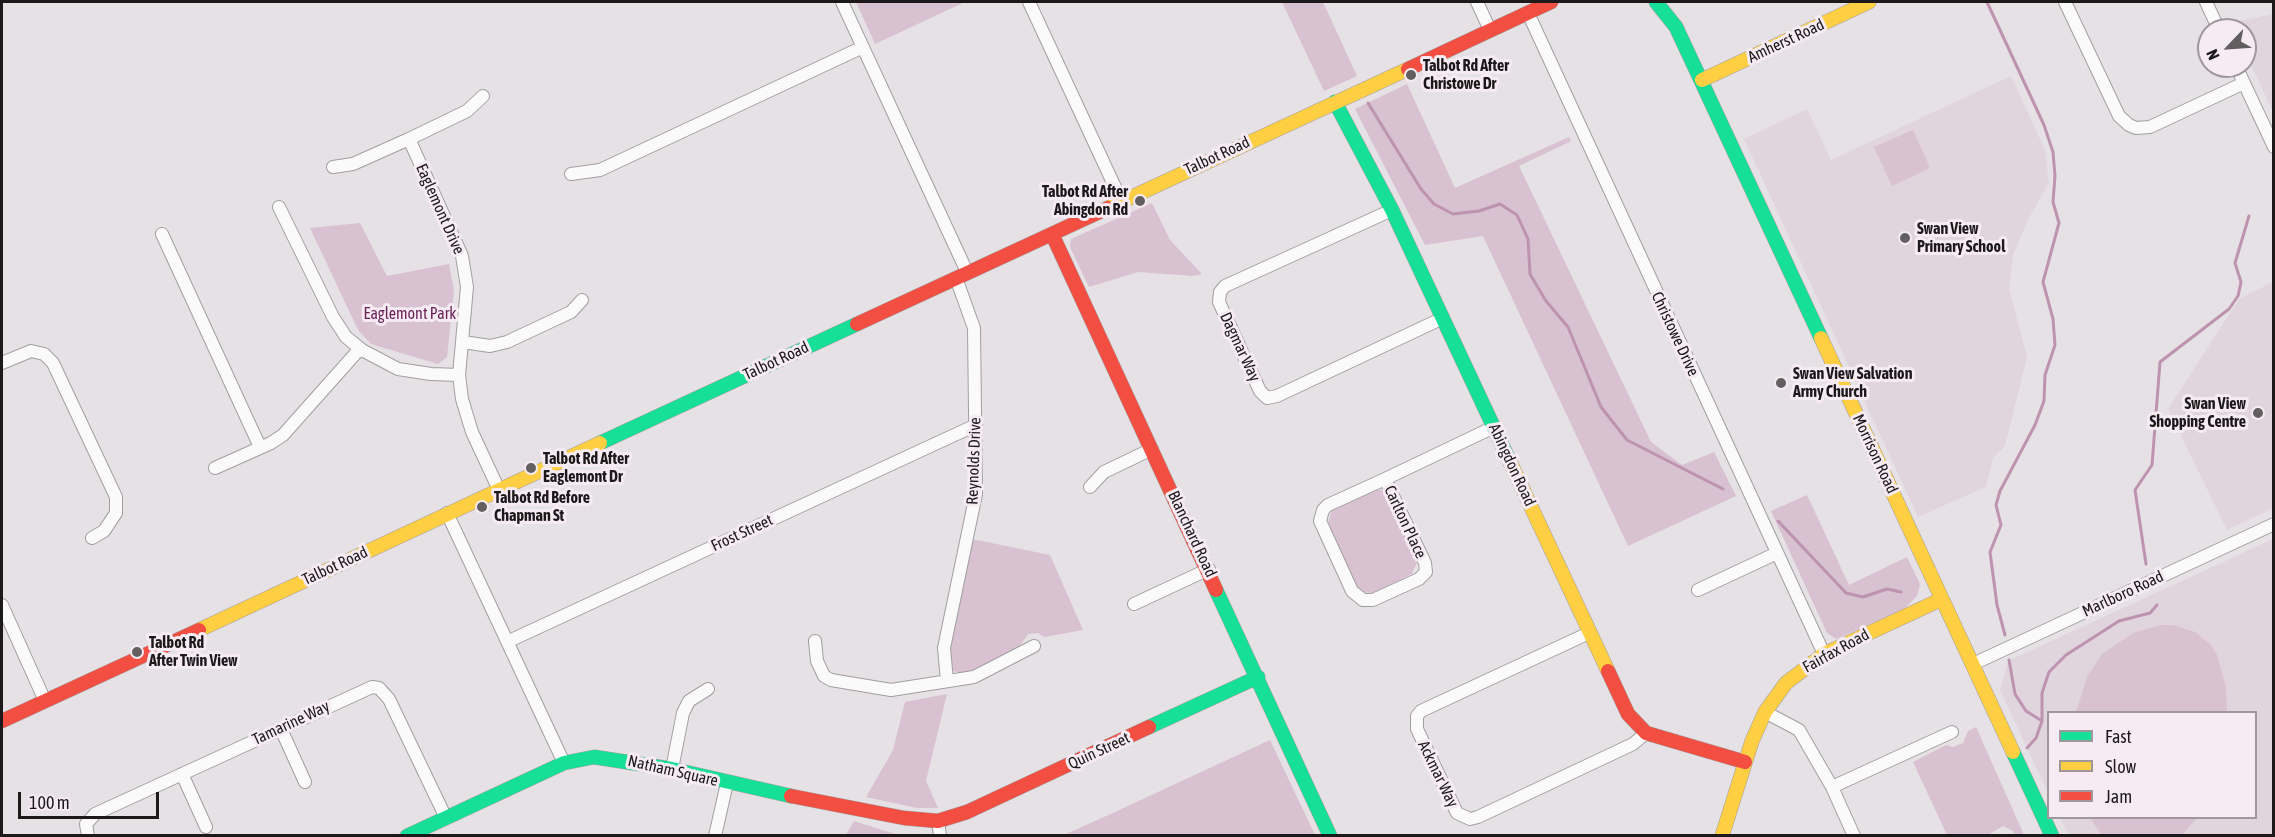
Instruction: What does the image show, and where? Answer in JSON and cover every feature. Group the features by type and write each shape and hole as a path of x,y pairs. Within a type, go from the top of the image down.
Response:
{"street":[{"name":"Reynolds Drive","path":"842,2 962,275 974,328 976,494 944,648 947,681"},
{"path":"1029,2 1121,200"},
{"path":"1477,2 1490,30"},
{"name":"Talbot Road","path":"2,721 1551,2"},
{"name":"Amherst Road","path":"1702,80 1869,2"},
{"path":"2065,2 2119,116 2129,125 2136,128 2150,127 2244,83"},
{"path":"2206,2 2213,18"},
{"name":"Morrison Road","path":"1660,4 1676,27 1702,80 2052,836"},
{"name":"Christowe Drive","path":"1528,13 1824,654"},
{"path":"570,174 600,170 863,47"},
{"path":"2242,78 2274,147"},
{"path":"333,167 353,164 409,139 467,111 483,96"},
{"name":"Abingdon Road","path":"1335,102 1392,210 1628,714 1646,733"},
{"name":"Eaglemont Drive","path":"409,139 462,256 467,287 459,375 467,416 499,490"},
{"path":"279,207 333,317 346,337 362,350 398,369 459,375"},
{"name":"Dagmar Way","path":"1392,210 1225,286 1220,292 1219,302 1256,381 1267,398 1277,396 1443,318"},
{"path":"162,234 260,447"},
{"name":"Blanchard Road","path":"1052,234 1209,569 1330,836"},
{"path":"463,342 490,346 507,342 570,312 582,300"},
{"path":"215,468 283,435 352,358 362,350"},
{"path":"2,363 31,351 38,351 49,357 116,497 116,513 104,531 92,538"},
{"name":"Frost Street","path":"509,641 976,425"},
{"name":"Carlton Place","path":"1385,478 1425,562 1426,572 1419,579 1373,600 1363,600 1352,591 1320,521 1320,516 1328,505 1385,478 1494,427"},
{"path":"1090,487 1104,472 1152,449"},
{"path":"447,513 509,641 564,763"},
{"name":"Marlboro Road","path":"1973,664 2274,524"},
{"path":"1698,590 1777,554"},
{"path":"1134,604 1209,569"},
{"name":"Fairfax Road","path":"1722,836 1745,762 1765,712 1785,683 1824,654 1942,599"},
{"path":"2,605 45,701"},
{"name":"Ackmar Way","path":"1589,633 1421,711 1417,716 1417,729 1457,813 1470,819 1478,817 1633,744 1646,733"},
{"path":"815,641 819,670 831,680 891,690 974,677 1034,646"},
{"name":"Quin Street","path":"938,821 967,812 1258,677"},
{"name":"Tamarine Way","path":"88,836 86,824 95,814 364,689 379,688 389,699 446,818"},
{"path":"672,769 683,713 689,701 708,689"},
{"path":"1765,712 1799,730 1832,787 1854,836"},
{"path":"281,729 305,782"},
{"path":"1832,787 1952,732"},
{"path":"1646,733 1745,762"},
{"name":"Natham Square","path":"407,836 564,763 607,757 904,818 938,821"},
{"path":"182,774 206,827"},
{"path":"715,836 727,783"},
{"path":"938,821 940,836"}],"shaded area":[{"path":"2274,14 2273,112 2257,78 2257,18 2255,18"},
{"name":"Swan View Primary School","path":"2011,76 2045,150 2049,183 2028,220 2013,255 2009,289 2027,357 2005,446 1993,458 1986,487 1918,517 1744,139 1807,109 1831,160"},
{"path":"2273,282 2273,508 2227,530 2168,409 2239,299"},
{"path":"2273,539 2273,835 2069,835 2061,819 2257,819 2257,711 2047,711 2047,791 2000,690 2008,661"}],"green space":[{"path":"856,2 965,2 875,44"},
{"path":"1282,2 1323,2 1357,76 1324,91"},
{"path":"1407,84 1455,188 1569,137 1571,141 1519,166 1651,442 1682,465 1714,452 1736,496 1628,546 1483,236 1425,245 1355,109"},
{"path":"1913,130 1930,168 1892,186 1874,147"},
{"path":"1152,203 1170,240 1202,274 1194,276 1138,272 1089,287 1070,247 1071,239"},
{"name":"Eaglemont Park","path":"360,223 387,276 449,264 454,290 447,357 438,364 371,344 358,330 310,228"},
{"path":"1373,489 1381,490 1388,496 1417,562 1412,574 1373,593 1363,592 1357,586 1328,523 1333,507"},
{"path":"1807,495 1849,585 1907,557 1920,584 1917,596 1903,610 1836,639 1827,633 1771,511"},
{"path":"972,539 1050,555 1083,630 1044,637 1038,633 1028,634 1017,650 965,675 953,671 949,649"},
{"path":"2161,625 2173,625 2195,632 2211,645 2217,655 2226,687 2227,711 2076,711 2087,677 2102,654 2133,633"},
{"path":"947,694 926,781 938,808 917,808 866,797 893,750 905,702"},
{"path":"1976,727 2024,835 2015,835 2013,831 2003,826 1988,835 1947,835 1913,762 1946,745 1953,747 1963,743 1968,731"},
{"path":"1270,740 1315,835 1064,835 1115,812"},
{"path":"2091,819 2196,819 2181,836 2102,835"},
{"path":"854,821 898,835 846,835"}],"waterway":[{"path":"1987,2 2044,125 2053,152 2055,176 2053,202 2059,223 2043,282 2053,319 2055,345 2045,375 2044,401 2035,425 2000,491 1996,505 2001,525 1990,552 1997,605 2005,635"},
{"path":"1368,103 1421,189 1434,204 1453,214 1479,211 1500,204 1517,215 1528,239 1530,274 1546,301 1568,327 1601,407 1627,440 1723,489"},
{"path":"2146,564 2135,490 2152,465 2160,362 2229,309 2238,296 2241,282 2235,263 2249,216"},
{"path":"1778,521 1846,593 1863,597 1887,589 1901,592"},
{"path":"2042,721 2042,693 2049,672 2066,655 2119,621 2150,613 2157,605"},
{"path":"2009,660 2015,694 2026,711 2042,721 2036,738 2027,748"}],"traffic: fast":[{"path":"1656,2 1676,27 1821,338"},
{"path":"1335,102 1392,210 1511,464"},
{"path":"600,443 857,324"},
{"path":"1216,590 1330,836"},
{"path":"1149,727 1258,677"},
{"path":"2013,752 2052,836"},
{"path":"407,836 564,763 594,757 672,769 791,796"}],"traffic: slow":[{"path":"1702,80 1869,2"},
{"path":"1108,208 1408,69"},
{"path":"1821,338 2013,752"},
{"path":"199,630 600,443"},
{"path":"1511,464 1608,671"},
{"path":"1722,836 1752,741 1765,712 1786,683 1824,654 1942,599"}],"traffic: jam":[{"path":"1408,69 1551,2"},
{"path":"857,324 1108,208"},
{"path":"1052,234 1216,590"},
{"path":"2,721 199,630"},
{"path":"1608,671 1628,714 1646,733 1745,762"},
{"path":"791,796 904,818 938,821 967,812 1149,727"}],"place":[{"name":"Talbot Rd After Christowe Dr","path":"1411,75"},
{"name":"Talbot Rd After Abingdon Rd","path":"1140,201"},
{"name":"Swan View Primary School","path":"1905,238"},
{"name":"Swan View Salvation Army Church","path":"1781,383"},
{"name":"Swan View Shopping Centre","path":"2258,413"},
{"name":"Talbot Rd After Eaglemont Dr","path":"531,468"},
{"name":"Talbot Rd Before Chapman St","path":"482,507"},
{"name":"Talbot Rd After Twin View","path":"137,652"}]}
